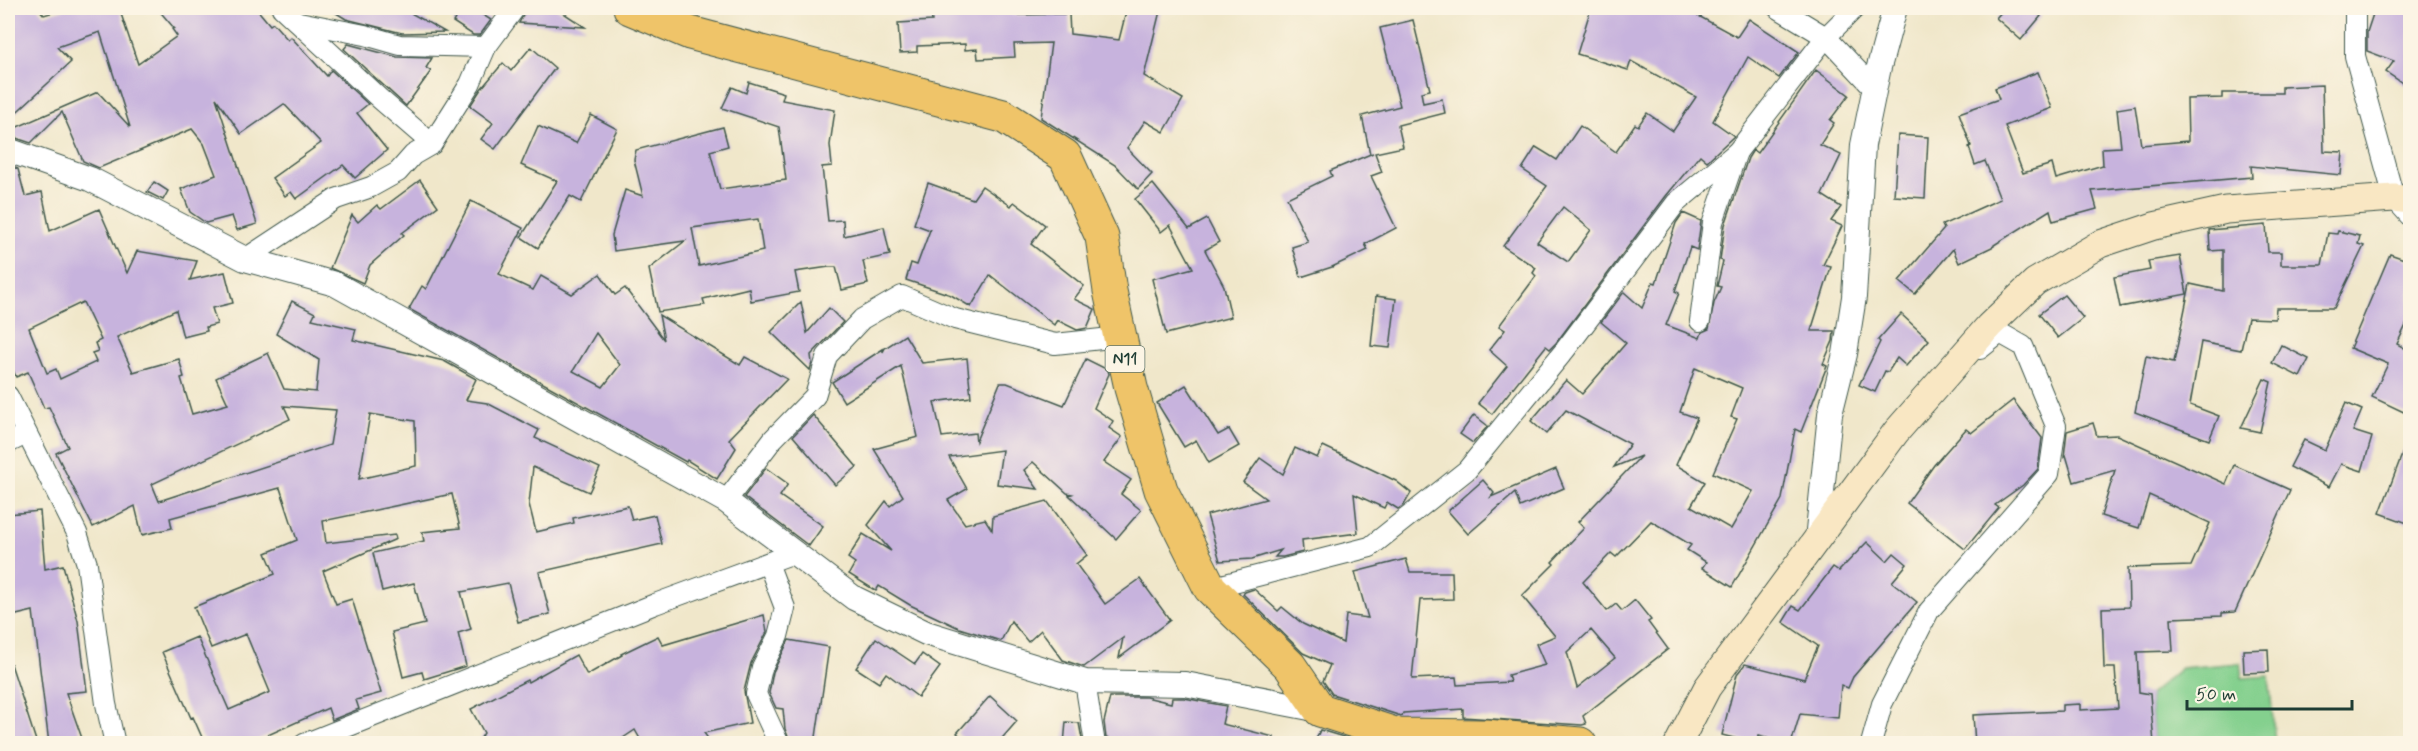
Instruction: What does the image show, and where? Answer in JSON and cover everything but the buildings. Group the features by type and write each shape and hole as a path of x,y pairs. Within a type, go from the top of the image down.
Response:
{"highway":[{"name":"N11","path":"630,8 690,33 1003,116 1065,156 1102,237 1131,388 1161,490 1210,588 1290,666 1320,710"},
{"path":"1320,710 1398,735 1486,736 1570,743"}],"main road":[{"path":"1678,744 1707,688 1896,432 1989,326 2035,282 2100,243 2154,225 2226,210 2405,205"}],"street":[{"path":"282,8 432,144"},
{"path":"245,259 336,199 371,187 398,172 413,155 432,144 470,84 486,47 515,8"},
{"path":"1778,8 1826,37 1875,88"},
{"path":"1210,588 1370,547 1467,470 1566,350 1676,203 1737,152 1826,37 1855,8"},
{"path":"1817,540 1830,414 1845,354 1854,297 1863,145 1895,8"},
{"path":"2355,8 2355,56 2405,205"},
{"path":"299,22 365,35 400,45 486,47"},
{"path":"8,150 90,180 245,259 335,284 726,501 854,598 926,633 1085,682 1185,684 1320,710"},
{"path":"1700,321 1713,222 1737,152"},
{"path":"726,501 773,439 815,396 827,356 862,319 902,296 955,319 1055,344 1120,337"},
{"path":"1871,744 1882,704 1929,611 2049,474 2056,426 2023,346 2000,333 1954,368"},
{"path":"8,396 77,533 87,564 106,704 115,744"},
{"path":"8,444 26,434"},
{"path":"304,744 655,604 794,553"},
{"path":"768,563 784,608 778,636 762,668 756,694 779,744"},
{"path":"1085,682 1095,744"}],"green space":[{"path":"2240,663 2242,678 2269,676 2275,743 2154,743 2150,694 2181,668"}]}
